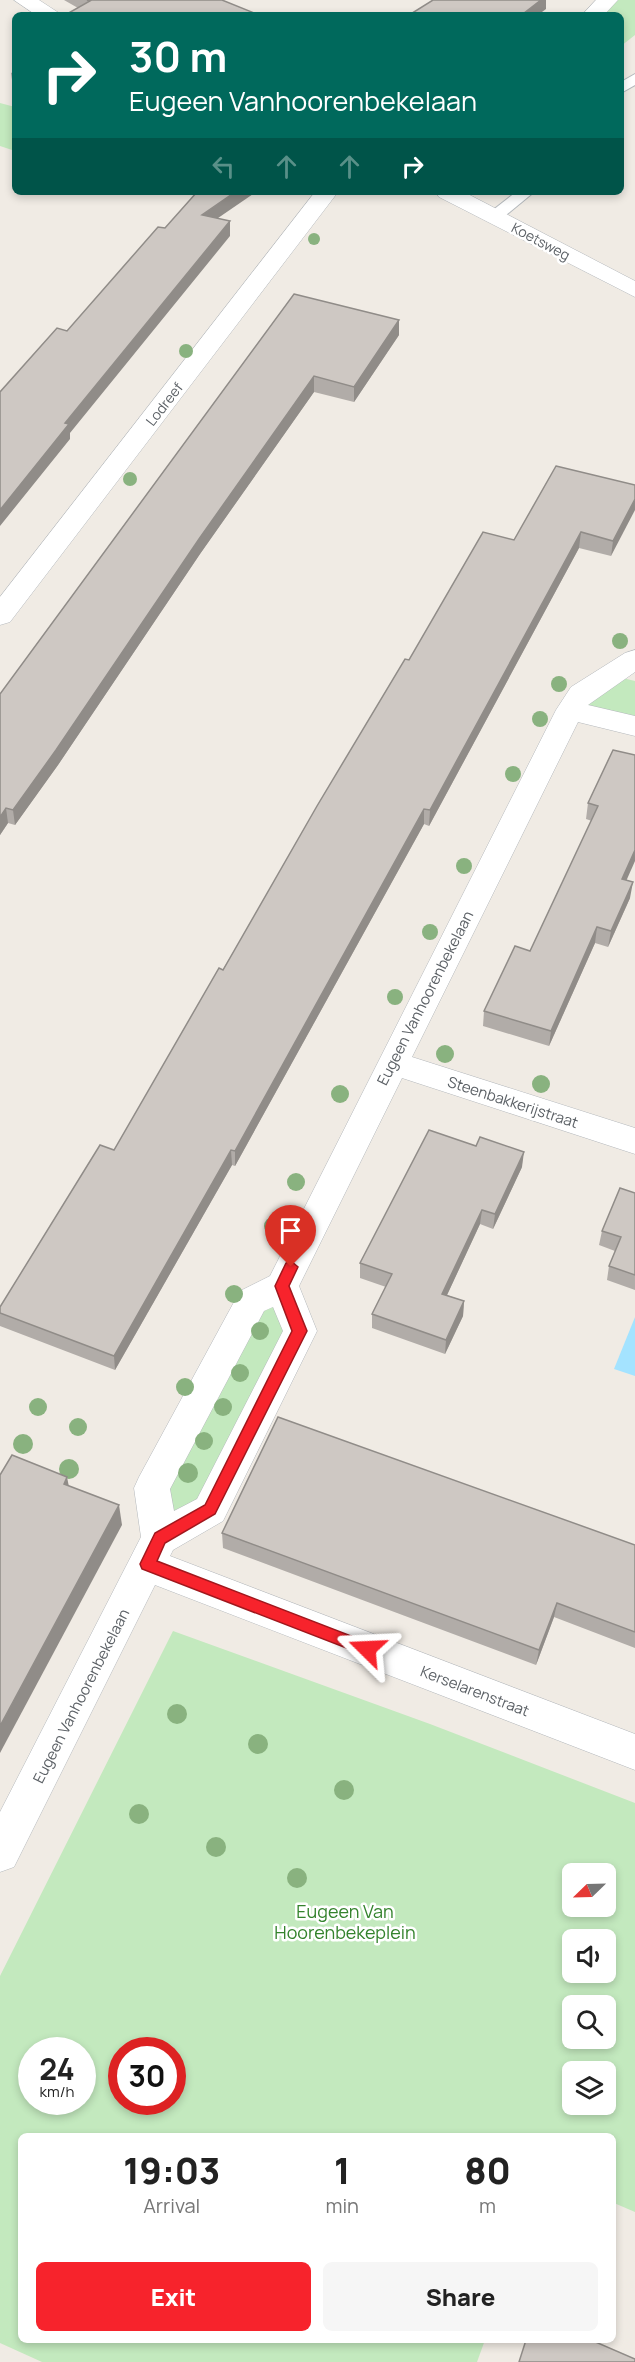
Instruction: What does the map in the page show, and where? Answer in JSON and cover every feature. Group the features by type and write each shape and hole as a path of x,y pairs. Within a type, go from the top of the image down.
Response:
{"street":[{"path":"595,12 608,0"},
{"name":"Lodreef","path":"0,616 325,195"},
{"name":"Koetsweg","path":"453,195 635,290"},
{"name":"Eugeen Vanhoorenbekelaan","path":"282,1286 570,710 581,694 623,678 635,659"},
{"path":"570,710 635,726"},
{"name":"Steenbakkerijstraat","path":"392,1063 635,1141"},
{"path":"282,1286 300,1331 210,1510 154,1551 152,1488 252,1301 282,1286"},
{"name":"Eugeen Vanhoorenbekelaan","path":"0,1853 154,1551"},
{"name":"Kerselarenstraat","path":"154,1551 635,1752"}],"lane":[{"path":"495,217 522,195"}],"green space":[{"path":"617,0 635,0 635,35 624,44 624,12 604,12"},
{"path":"0,103 12,106 12,150 0,146"},
{"path":"610,675 635,681 635,726 571,710"},
{"path":"282,1286 300,1331 210,1510 160,1538 152,1488 252,1301"},
{"name":"Eugeen Van Hoorenbekeplein","path":"173,1631 430,1724 635,1803 635,2212 616,2204 616,2133 18,2133 18,2343 484,2343 477,2362 42,2362 0,2343 0,1976"}],"water":[{"path":"635,1317 635,1376 614,1369"}],"building":[{"path":"87,0 222,0 252,12 70,12 90,1"},
{"path":"433,0 541,0 525,12 414,12"},
{"path":"194,195 231,195 202,215 230,221 65,423 69,424 0,510 0,392 57,328 67,331 158,227 165,228"},
{"path":"294,294 399,320 354,387 314,376 199,539 56,750 13,810 6,808 0,817 0,694"},
{"path":"556,466 635,485 635,499 613,541 581,532 430,810 424,809 235,1151 231,1150 114,1356 0,1313 0,1307 100,1145 114,1150 219,968 223,970 317,806 405,659 409,660 483,532 514,540"},
{"path":"613,750 635,755 635,850 622,879 633,882 611,931 597,927 551,1031 484,1011 515,946 530,951 598,806 588,803"},
{"path":"429,1130 476,1146 480,1137 524,1152 495,1214 482,1210 442,1294 464,1301 446,1340 372,1314 392,1274 360,1263"},
{"path":"620,1188 635,1193 635,1275 609,1266 621,1237 602,1231"},
{"path":"278,1417 635,1545 635,1632 557,1603 539,1650 222,1533"},
{"path":"12,1455 67,1477 64,1484 119,1505 0,1726 0,1475"},
{"path":"525,2343 598,2343 635,2359 635,2362 519,2362"}],"route":[{"path":"291,1267 282,1286 300,1331 210,1510 160,1538 148,1564 367,1649"}]}
